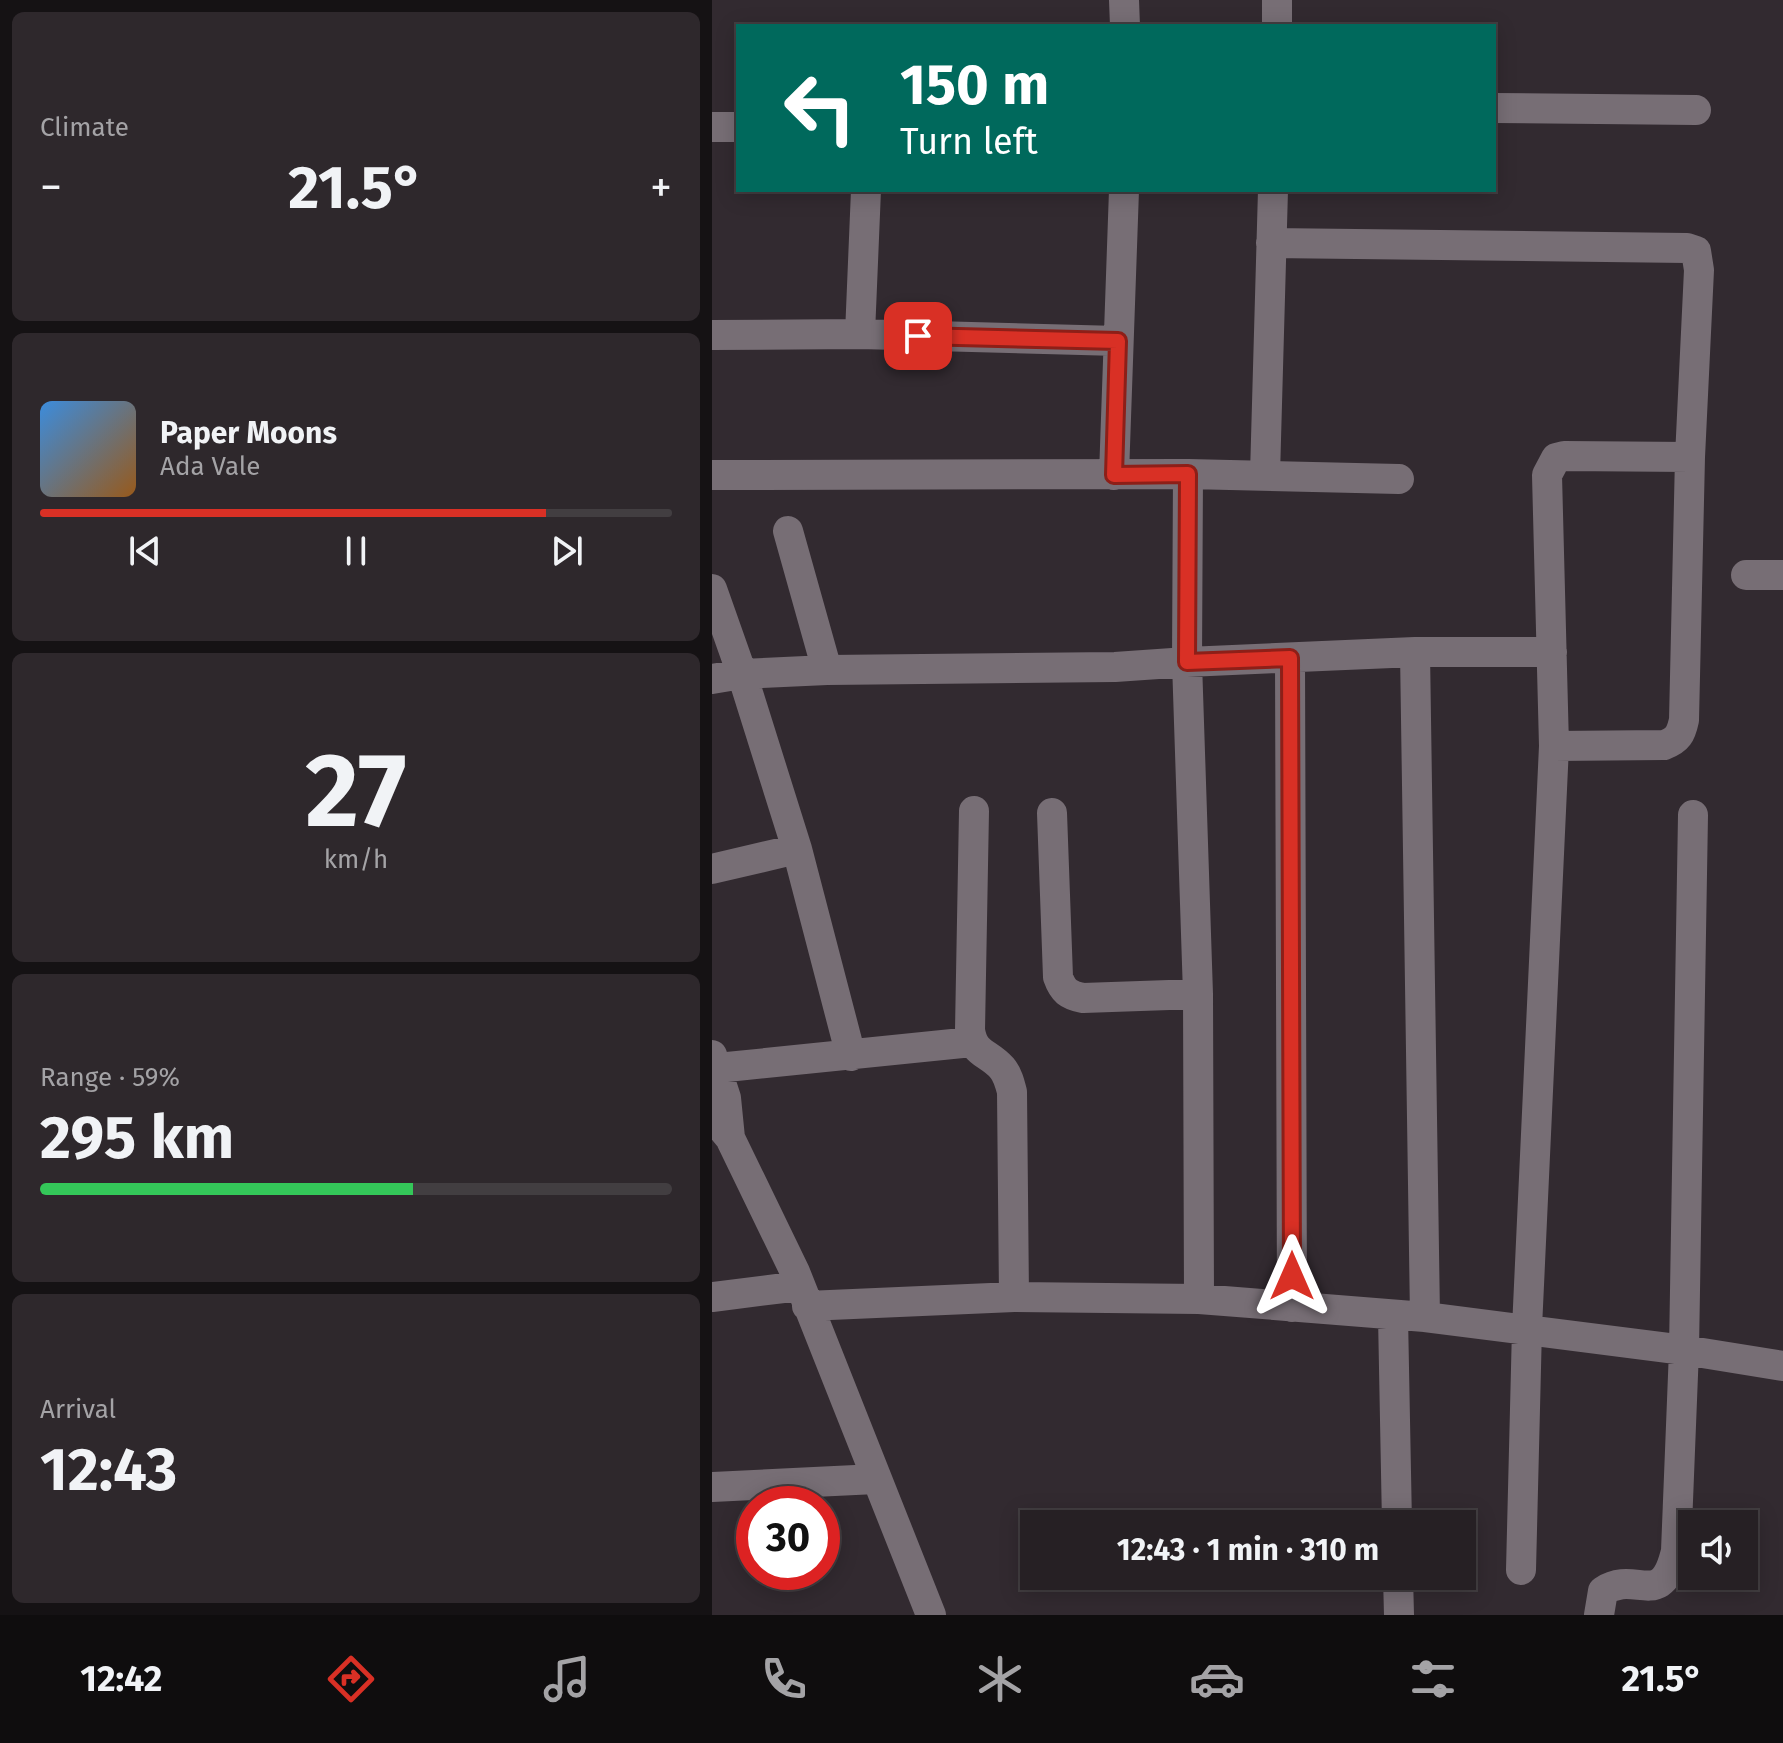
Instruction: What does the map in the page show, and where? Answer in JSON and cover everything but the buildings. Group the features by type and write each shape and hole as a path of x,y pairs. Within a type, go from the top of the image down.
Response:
{"street":[{"path":"1124,0 1125,24"},
{"path":"1277,0 1277,24"},
{"path":"1496,108 1696,110"},
{"path":"712,127 736,127"},
{"path":"860,334 866,192"},
{"path":"1114,475 1124,192"},
{"path":"1265,475 1273,192"},
{"path":"1271,243 1687,248 1696,251 1699,270 1690,457 1684,720 1681,732 1675,741 1664,745 1554,746"},
{"path":"712,335 860,334 1118,341"},
{"path":"1521,1570 1527,1328 1554,746 1547,475 1556,458 1564,456 1690,457"},
{"path":"1188,474 1187,662 1198,994 1199,1299"},
{"path":"712,475 1188,474 1399,479"},
{"path":"788,531 827,670"},
{"path":"1746,575 1783,575"},
{"path":"712,589 797,849 851,1056"},
{"path":"712,679 742,674 827,670 1115,667 1415,652 1552,652"},
{"path":"1415,652 1425,1317"},
{"path":"1290,658 1292,1307"},
{"path":"974,811 972,1042 1002,1068 1012,1092 1014,1297"},
{"path":"1052,813 1058,977 1062,988 1069,995 1083,998 1198,994"},
{"path":"1599,1615 1603,1591 1614,1584 1654,1587 1664,1580 1672,1567 1676,1551 1684,1350 1693,815"},
{"path":"712,869 797,849"},
{"path":"931,1615 784,1246 721,1127 726,1098 714,1061 851,1056 972,1042"},
{"path":"712,1297 1199,1299 1527,1328 1783,1366"},
{"path":"1393,1316 1397,1510"},
{"path":"712,1487 876,1479"},
{"path":"1398,1590 1399,1615"}],"route":[{"path":"918,336 1118,341 1114,475 1188,474 1187,662 1290,658 1292,1276"}]}
